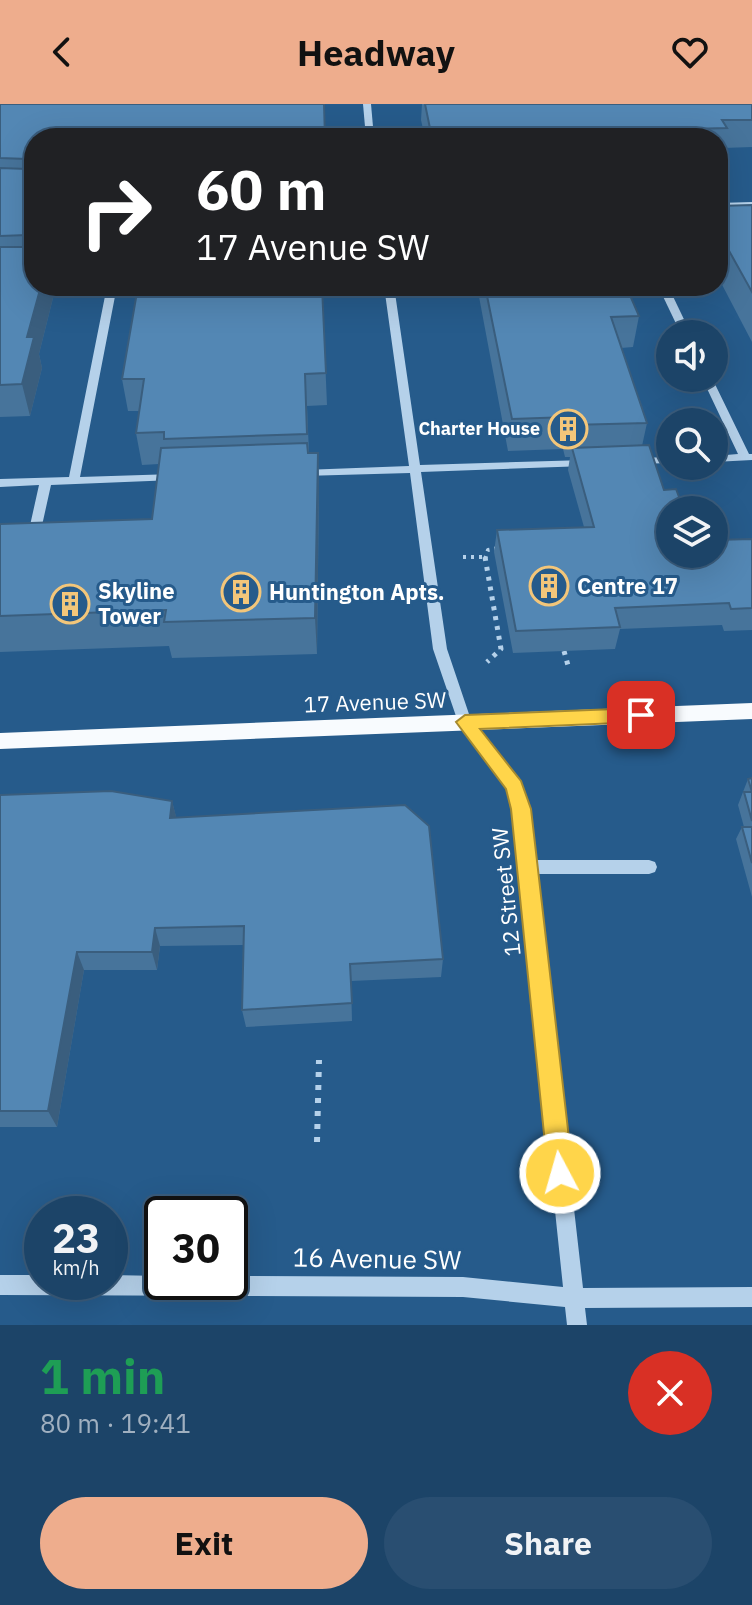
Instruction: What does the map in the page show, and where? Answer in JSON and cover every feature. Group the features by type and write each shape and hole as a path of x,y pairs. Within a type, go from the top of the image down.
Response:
{"main road":[{"name":"17 Avenue SW","path":"0,741 752,711"}],"street":[{"path":"367,104 369,128"},
{"path":"728,206 752,205"},
{"path":"74,480 110,296"},
{"name":"12 Street SW","path":"390,296 440,649 465,722 515,786 521,809 577,1325"},
{"path":"668,296 679,320"},
{"path":"714,392 748,458 728,459"},
{"path":"622,462 656,461"},
{"path":"297,473 607,463"},
{"path":"0,483 186,477"},
{"path":"33,539 46,481"},
{"path":"527,867 649,867"},
{"name":"16 Avenue SW","path":"0,1285 463,1287 574,1298 752,1297"}],"path":[{"path":"487,662 501,649 485,557 488,550 502,547"},
{"path":"463,557 485,557"},
{"path":"496,620 507,620"},
{"path":"564,651 569,669"},
{"path":"317,1142 319,1060"}],"building":[{"path":"0,104 324,104 325,128 24,128 24,159 0,158"},
{"path":"425,104 752,104 752,120 722,120 727,128 430,128"},
{"path":"0,168 24,169 24,235 0,236"},
{"path":"752,205 752,292 728,249 728,206"},
{"path":"0,247 24,247 24,296 38,296 27,337 34,337 22,384 0,385"},
{"path":"136,296 322,296 326,373 305,374 307,434 164,439 164,432 136,433 144,379 122,379"},
{"path":"487,296 630,296 639,316 611,317 647,423 570,425 568,417 512,419"},
{"path":"307,443 308,453 318,453 315,618 164,622 166,610 0,616 0,524 152,519 161,448"},
{"path":"649,445 656,466 656,480 661,480 664,490 676,489 679,496 656,496 656,568 728,568 728,540 752,539 752,608 731,609 729,603 615,608 620,627 516,631 497,530 594,527 572,448"},
{"path":"111,791 172,801 170,818 405,805 429,826 443,959 350,964 352,1003 242,1010 244,926 155,928 152,952 77,952 48,1111 0,1111 0,795"},
{"path":"744,792 752,792 752,821"},
{"path":"742,827 752,827 752,863"}],"place":[{"name":"Charter House","path":"568,429"},
{"name":"Centre 17","path":"549,586"},
{"name":"Huntington Apts.","path":"241,592"},
{"name":"Skyline Tower","path":"70,604"}],"route":[{"path":"560,1173 521,809 515,786 465,722 641,715"}]}
